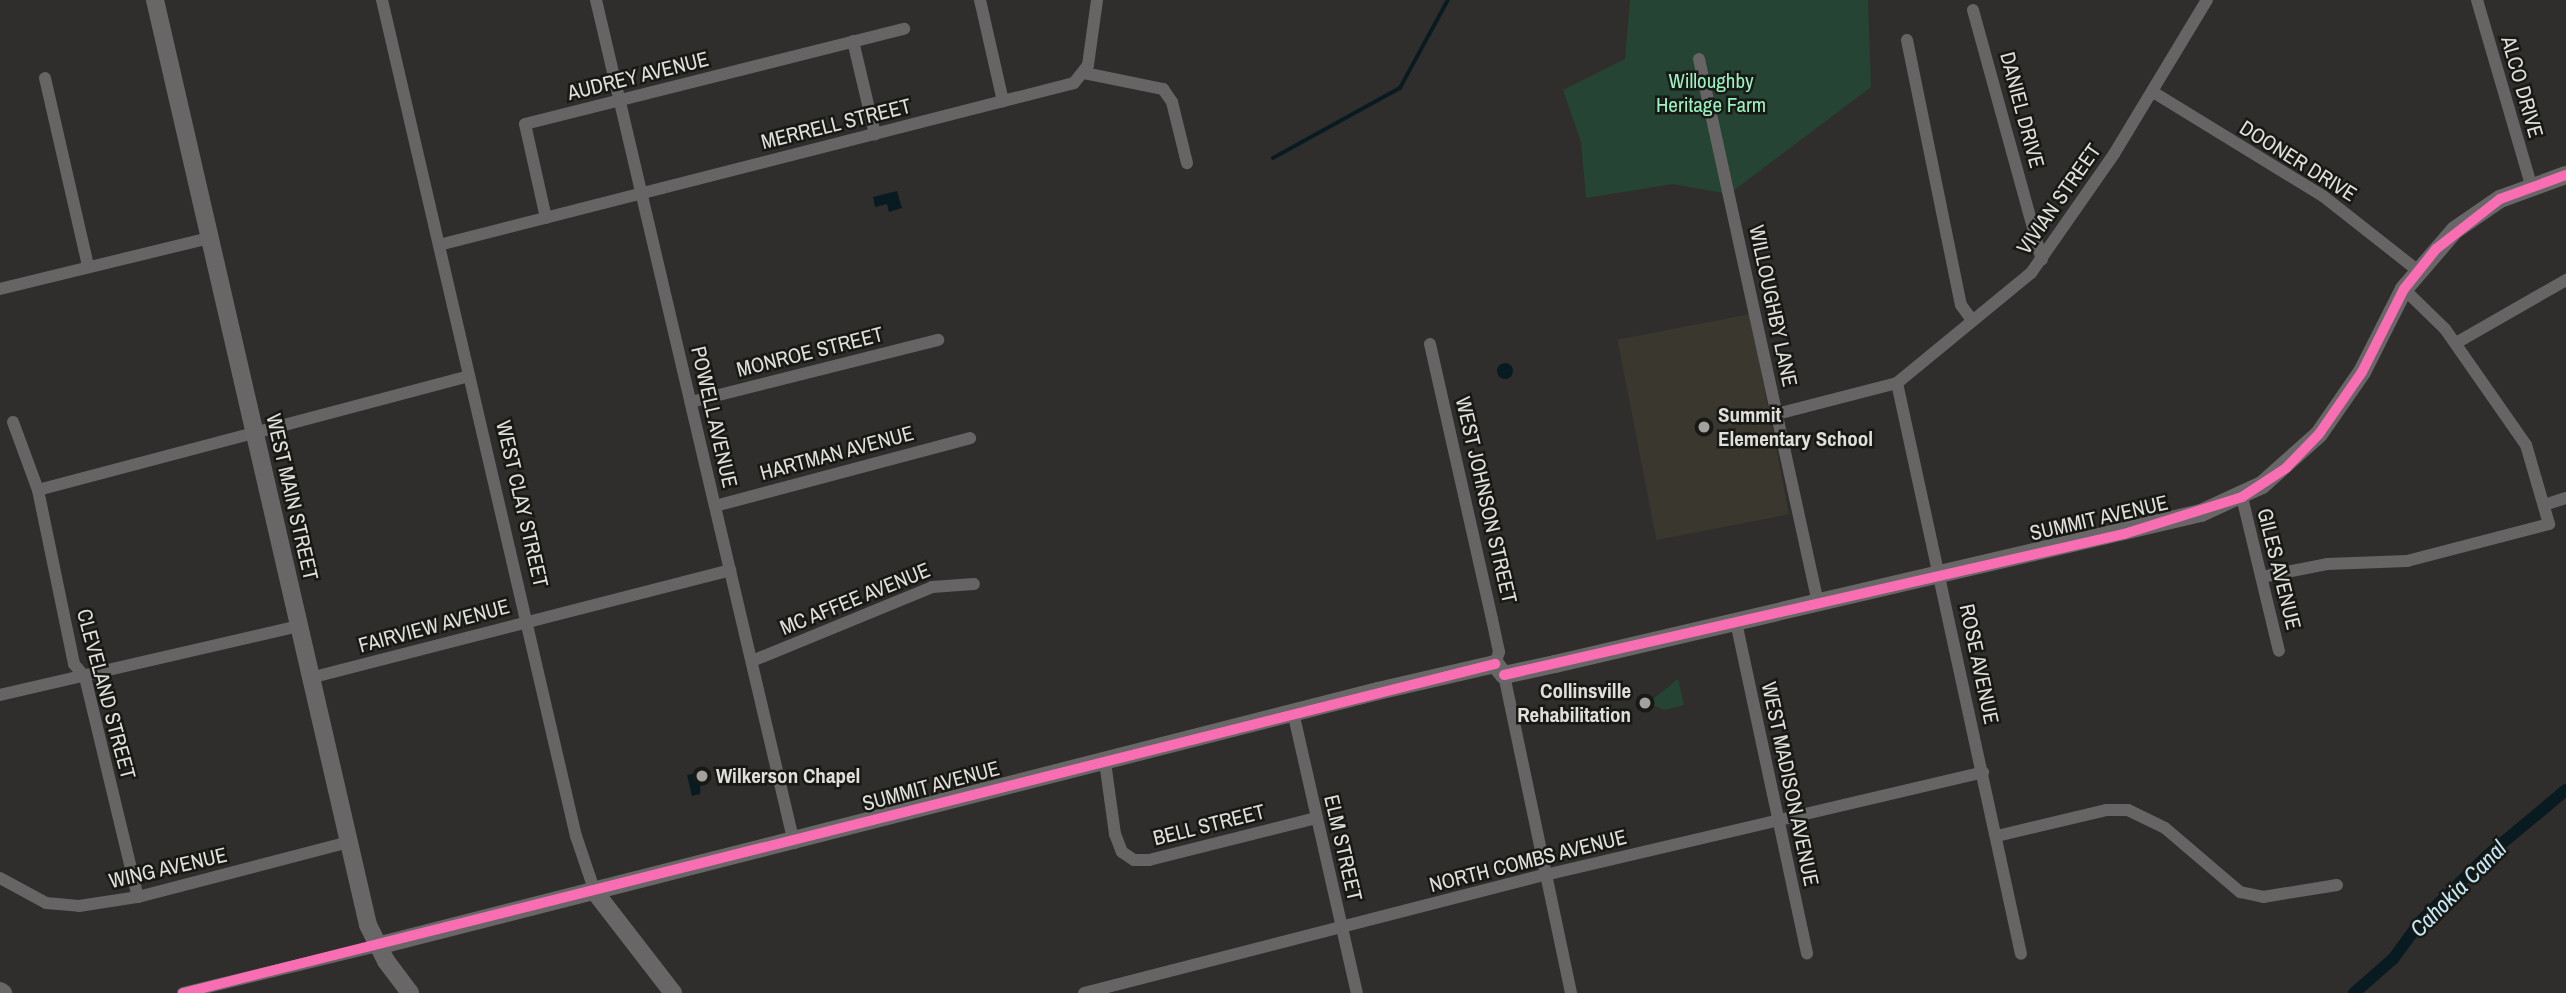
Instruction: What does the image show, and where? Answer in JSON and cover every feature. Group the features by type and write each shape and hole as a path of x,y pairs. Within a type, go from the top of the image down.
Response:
{"street":[{"name":"WEST MAIN STREET","path":"155,0 349,842 377,946 410,993"},
{"name":"WEST CLAY STREET","path":"382,0 576,836 595,892 673,993"},
{"name":"POWELL AVENUE","path":"596,0 794,843"},
{"path":"980,0 1003,101"},
{"path":"1097,0 1084,73 1163,89 1172,102 1187,163"},
{"name":"VIVIAN STREET","path":"1777,414 1897,383 2042,260 2153,92 2207,0"},
{"name":"ALCO DRIVE","path":"2477,0 2531,185"},
{"name":"DANIEL DRIVE","path":"1973,10 2042,260"},
{"name":"AUDREY AVENUE","path":"546,218 525,124 904,29"},
{"path":"1907,40 1961,305 1972,320"},
{"path":"853,41 875,134"},
{"name":"WILLOUGHBY LANE","path":"1699,59 1818,603"},
{"name":"MERRELL STREET","path":"439,245 1074,83 1084,73"},
{"path":"45,78 88,266"},
{"name":"DOONER DRIVE","path":"2153,92 2306,186 2417,270"},
{"name":"SUMMIT AVENUE","path":"377,946 794,843 1293,712 1736,622 2124,534 2242,497 2286,468 2319,434 2361,372 2404,289 2417,270 2479,213 2531,185 2566,175"},
{"path":"0,289 209,238"},
{"path":"2456,343 2566,280"},
{"path":"2262,577 2327,564 2407,561 2549,524 2526,445 2456,343 2404,289"},
{"name":"MONROE STREET","path":"691,402 938,340"},
{"name":"WEST JOHNSON STREET","path":"1430,344 1492,619 1499,652 1499,670 1571,993"},
{"path":"38,490 469,376"},
{"name":"ROSE AVENUE","path":"1897,383 2021,954"},
{"name":"CLEVELAND STREET","path":"13,422 38,490 74,664 86,677 138,897"},
{"name":"HARTMAN AVENUE","path":"715,506 970,438"},
{"name":"GILES AVENUE","path":"2242,497 2278,651"},
{"path":"2544,505 2566,498"},
{"name":"FAIRVIEW AVENUE","path":"310,678 730,570"},
{"name":"MC AFFEE AVENUE","path":"752,661 932,587 974,583"},
{"name":"WEST MADISON AVENUE","path":"1736,622 1807,953"},
{"path":"0,695 298,626"},
{"name":"ELM STREET","path":"1293,712 1357,993"},
{"name":"BELL STREET","path":"1105,762 1115,834 1122,852 1134,860 1149,860 1316,818"},
{"name":"NORTH COMBS AVENUE","path":"1084,993 1545,875 1983,772"},
{"path":"1997,836 2106,810 2128,810 2165,828 2240,892 2263,897 2337,885"},
{"name":"WING AVENUE","path":"0,878 59,906 138,897 349,842"},
{"path":"183,993 377,946"},
{"path":"1139,979 1143,993"}],"shaded area":[{"name":"Summit Elementary School","path":"1750,314 1789,514 1656,540 1617,340"}],"green space":[{"name":"Willoughby Heritage Farm","path":"1630,0 1868,0 1871,87 1729,194 1673,184 1586,198 1581,142 1563,90 1625,59"},
{"path":"1678,679 1684,705 1665,710 1648,703"}],"water":[{"path":"897,191 902,208 889,212 887,204 875,207 873,197"},
{"path":"1502,363 1508,363 1513,371 1511,377 1502,379 1497,374 1497,368"},
{"path":"701,772 700,794 692,796 687,775"}],"waterway":[{"path":"1273,158 1400,88 1448,0"},
{"name":"Cahokia Canal","path":"2354,993 2393,959 2421,921 2488,855 2566,790"}],"cycle path":[{"path":"1504,675 2124,534 2242,497 2286,468 2319,434 2362,372 2404,289 2436,249 2500,199 2566,175"},
{"path":"183,993 1495,664"}],"place":[{"name":"Summit Elementary School","path":"1704,427"},
{"name":"Collinsville Rehabilitation","path":"1645,703"},
{"name":"Wilkerson Chapel","path":"702,776"}]}
